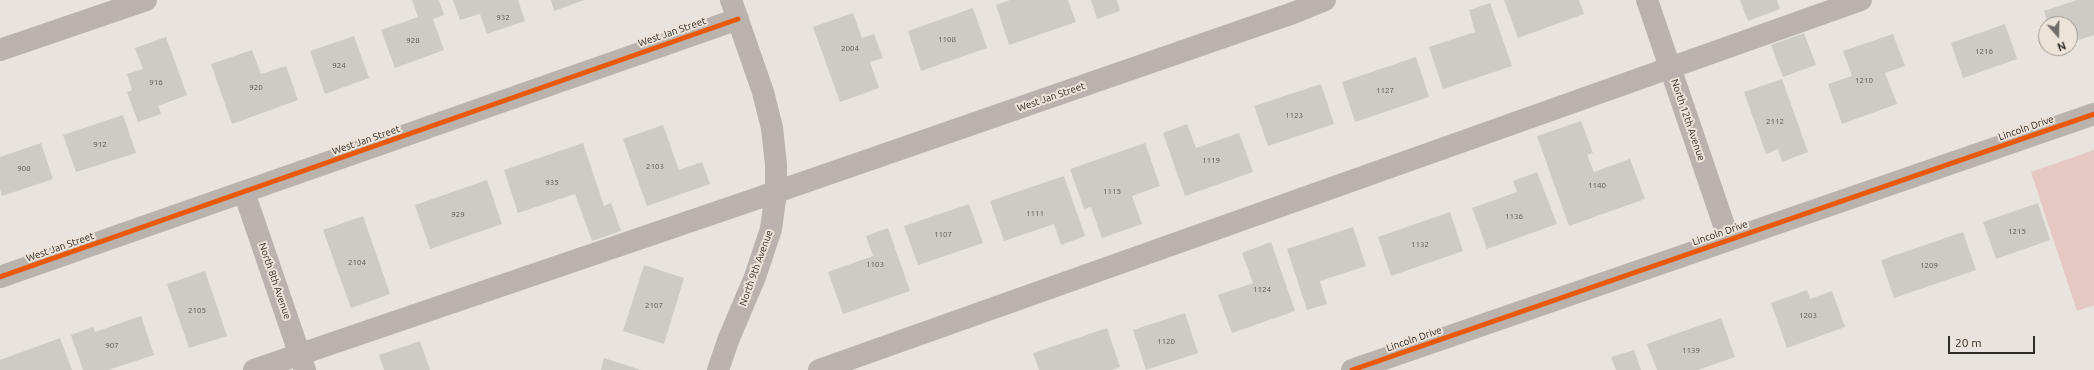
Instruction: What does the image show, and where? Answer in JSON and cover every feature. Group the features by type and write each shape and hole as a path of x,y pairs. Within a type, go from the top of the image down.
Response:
{"street":[{"path":"0,50 146,0"},
{"name":"West Jan Street","path":"254,370 302,362 776,192 1293,13 1325,0"},
{"name":"North 12th Avenue","path":"1647,0 1729,240"},
{"path":"819,370 1861,0"},
{"name":"West Jan Street","path":"0,277 244,192 734,9"},
{"name":"North 9th Avenue","path":"718,370 729,338 755,277 769,236 776,192 776,165 772,128 762,92 734,9"},
{"name":"Lincoln Drive","path":"1352,370 2094,114"},
{"name":"North 8th Avenue","path":"244,192 302,362"}],"shaded area":[{"path":"2094,150 2094,305 2077,311 2031,172"}],"building":[{"path":"412,0 439,0 444,15 433,19 444,50 395,68 381,30 418,17"},
{"path":"453,0 518,0 525,21 487,34 480,14 460,20"},
{"path":"551,0 584,0 554,11"},
{"path":"1010,0 1068,0 1076,22 1009,45 996,5"},
{"path":"1091,0 1117,0 1120,11 1097,19"},
{"path":"1504,0 1579,0 1584,14 1518,38"},
{"path":"1740,0 1777,0 1780,9 1748,21"},
{"path":"2077,0 2094,0 2094,35 2078,40 2078,16 2046,16 2044,11"},
{"path":"1490,3 1512,66 1443,89 1429,47 1475,32 1469,10"},
{"path":"973,8 987,48 921,71 908,31"},
{"path":"853,13 862,38 874,34 883,58 870,62 879,88 840,102 813,27"},
{"path":"2005,24 2017,59 1963,78 1951,43"},
{"path":"1804,33 1816,65 1783,77 1771,45"},
{"path":"1893,34 1905,66 1885,73 1897,104 1842,124 1828,84 1852,76 1843,51"},
{"path":"354,36 369,78 325,94 310,51"},
{"path":"166,37 187,95 158,106 161,114 138,122 127,92 132,90 127,74 143,69 135,48"},
{"path":"252,50 261,74 286,66 298,100 232,124 211,64"},
{"path":"1416,57 1429,97 1355,122 1342,82"},
{"path":"1782,79 1808,152 1782,162 1778,149 1766,154 1744,92"},
{"path":"1321,84 1334,124 1268,146 1254,106"},
{"path":"123,115 136,153 76,172 63,135"},
{"path":"1581,121 1593,153 1587,155 1594,172 1630,159 1645,199 1569,226 1537,136"},
{"path":"1187,124 1196,148 1239,133 1253,172 1185,196 1163,133"},
{"path":"663,125 679,170 702,162 710,184 647,206 623,139"},
{"path":"41,143 53,179 2,196 0,189 0,157"},
{"path":"583,143 604,206 611,203 621,231 592,241 575,194 518,213 504,170"},
{"path":"1145,143 1160,186 1132,196 1142,224 1102,238 1091,207 1084,209 1070,169"},
{"path":"1537,172 1557,224 1487,249 1472,208 1517,192 1513,181"},
{"path":"1064,176 1085,236 1061,245 1054,224 1004,241 990,201"},
{"path":"487,180 502,224 430,249 415,205"},
{"path":"2038,203 2050,240 1996,259 1983,222"},
{"path":"969,204 983,243 918,265 904,226"},
{"path":"1450,212 1463,251 1391,276 1378,237"},
{"path":"363,216 390,294 351,308 323,230"},
{"path":"1353,227 1366,266 1320,281 1327,304 1307,310 1287,249"},
{"path":"888,228 910,291 843,314 828,272 873,256 866,236"},
{"path":"1963,232 1976,270 1894,298 1881,260"},
{"path":"1271,242 1295,311 1232,333 1218,295 1253,283 1242,253"},
{"path":"644,265 684,278 664,344 623,331"},
{"path":"205,271 227,336 189,348 167,284"},
{"path":"1807,290 1810,299 1832,291 1845,327 1787,348 1771,303"},
{"path":"1185,313 1198,353 1146,370 1133,330"},
{"path":"141,316 154,355 108,370 83,370 71,335 93,327 95,332"},
{"path":"1721,318 1735,357 1698,370 1657,370 1647,344"},
{"path":"1107,328 1120,367 1112,370 1039,370 1033,353"},
{"path":"60,338 72,370 0,370 0,360"},
{"path":"420,341 430,370 384,370 379,355"},
{"path":"1634,350 1641,370 1616,370 1611,357"},
{"path":"604,358 641,370 601,370"}],"cycle path":[{"path":"0,277 738,19"},
{"path":"1352,370 2094,114"}]}
